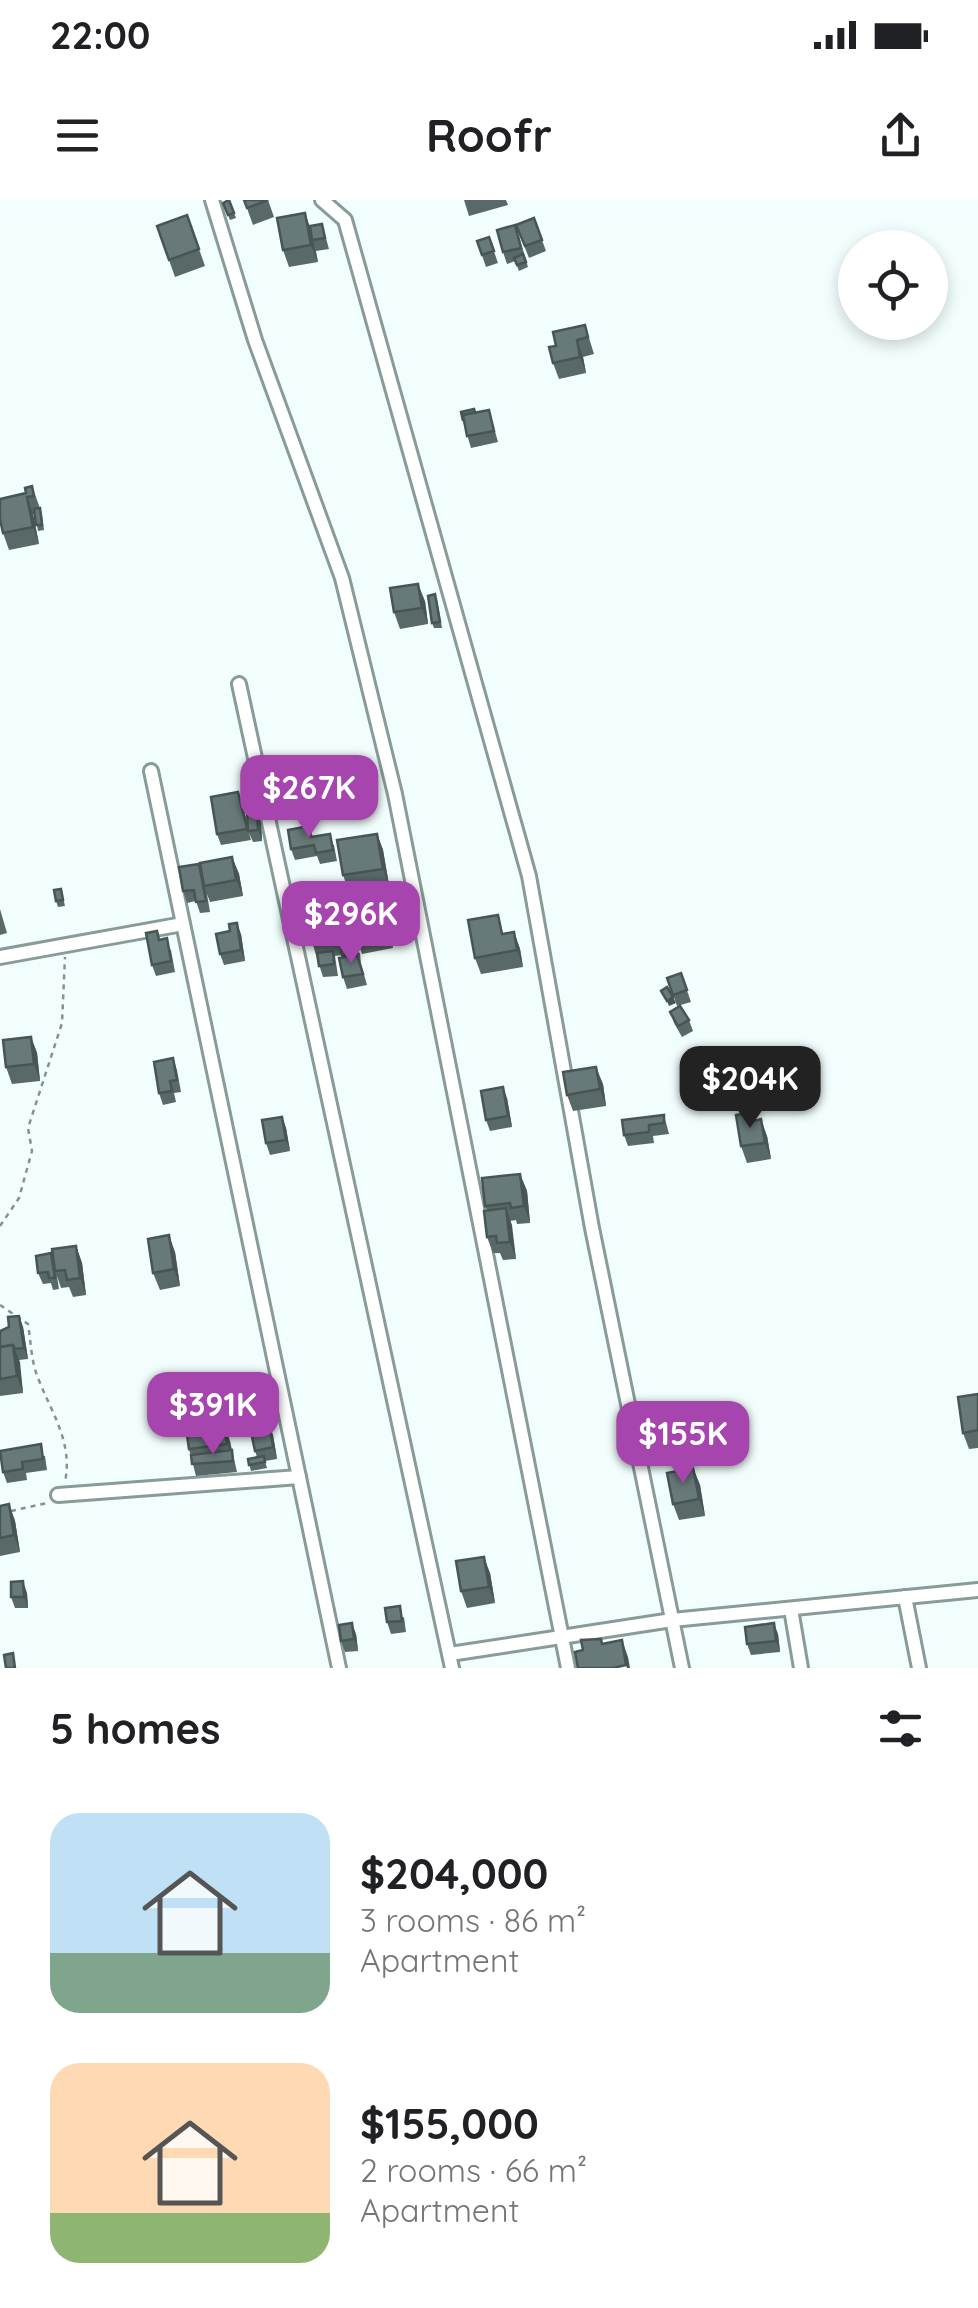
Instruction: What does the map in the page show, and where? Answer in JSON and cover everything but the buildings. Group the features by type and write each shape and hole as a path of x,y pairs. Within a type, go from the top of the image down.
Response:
{"street":[{"path":"212,200 254,340 342,578 390,776 568,1668"},
{"path":"322,200 346,220 528,876 592,1228 682,1668"},
{"path":"239,684 451,1661 562,1637 672,1620 978,1590"},
{"path":"151,772 339,1668"},
{"path":"0,958 183,924"},
{"path":"58,1495 299,1477"},
{"path":"905,1597 918,1668"},
{"path":"790,1609 801,1668"}],"path":[{"path":"0,1226 22,1190 32,1151 28,1128 62,1023 62,945"},
{"path":"0,1304 28,1324 39,1381 57,1414 69,1463 58,1495 34,1508 0,1512"}]}
